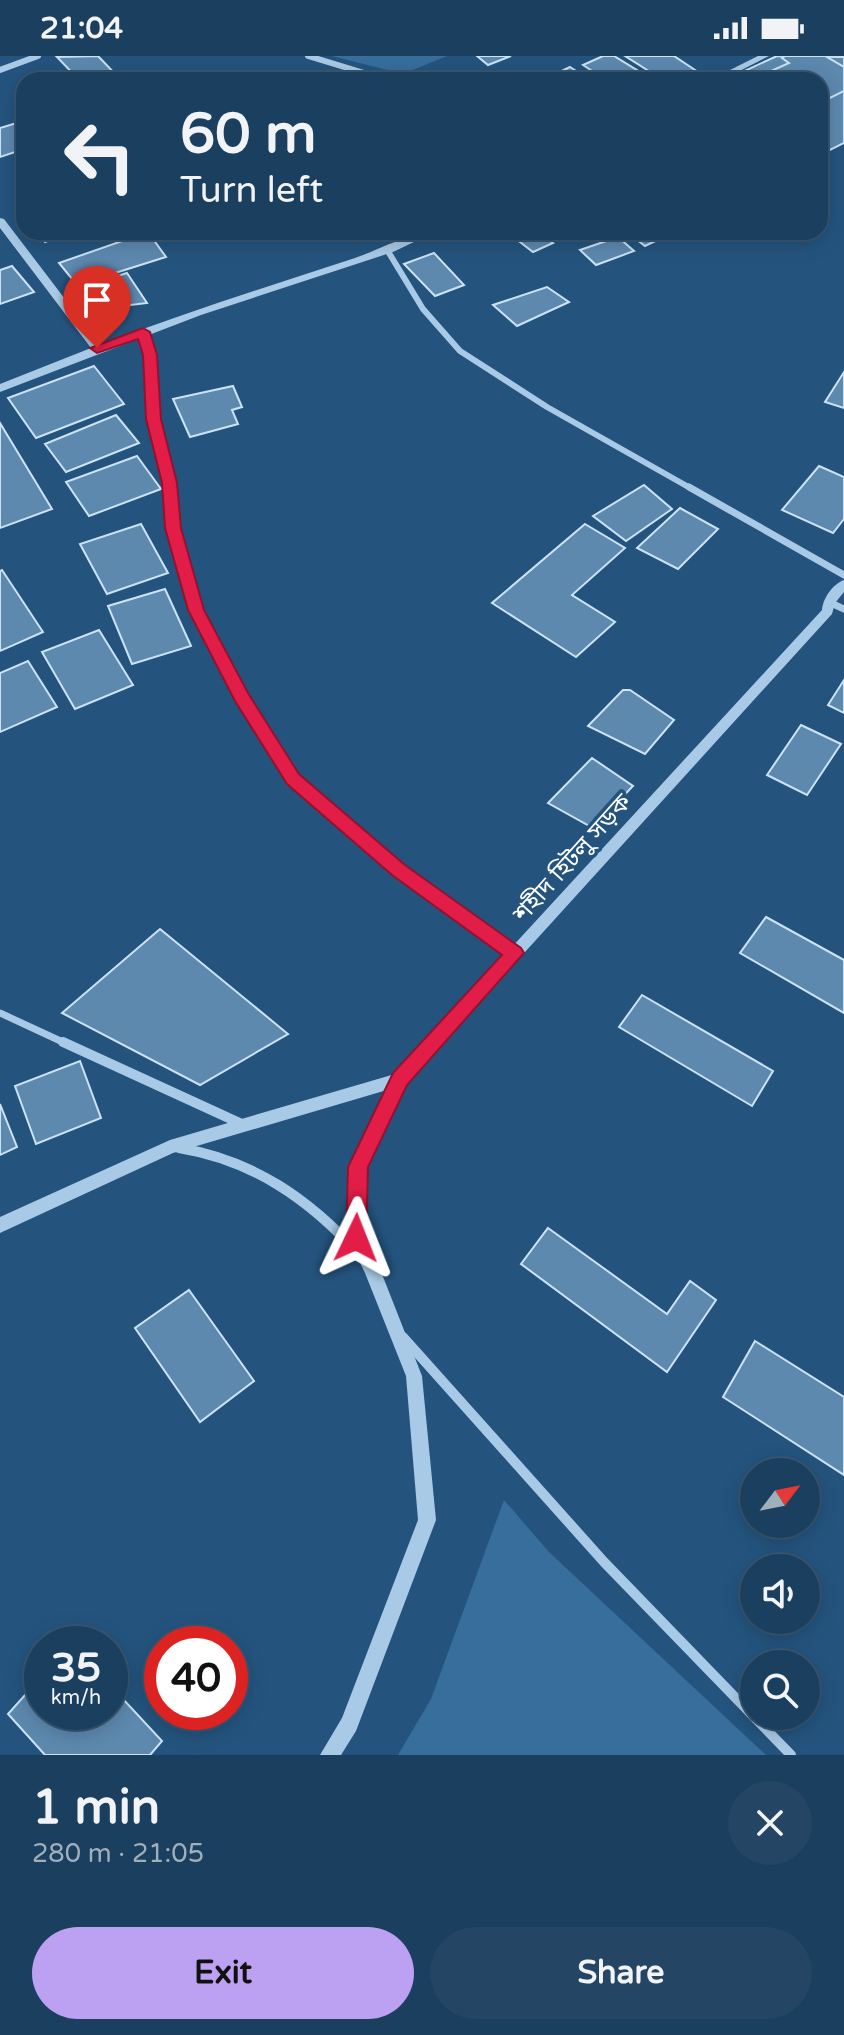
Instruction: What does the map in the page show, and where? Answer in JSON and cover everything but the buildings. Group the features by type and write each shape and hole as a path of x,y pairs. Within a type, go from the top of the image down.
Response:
{"street":[{"path":"0,70 38,56"},
{"path":"308,56 361,72"},
{"path":"732,72 765,56"},
{"path":"0,221 97,348"},
{"path":"0,388 97,348 267,289 389,253 414,240"},
{"path":"389,253 423,309 460,351 547,407 844,575"},
{"path":"143,332 150,355 154,419 169,483 173,528 196,610 241,696 293,779 399,870 515,953"},
{"name":"শহীদ হিটলু সড়ক","path":"330,1755 349,1724 427,1520 414,1376 372,1269 356,1238 358,1167 400,1079 828,611 829,602 844,584"},
{"path":"829,602 844,609"},
{"path":"0,1013 244,1125"},
{"path":"0,1225 170,1147 400,1079"},
{"path":"170,1147 209,1151 253,1167 327,1217 372,1269"},
{"path":"395,1328 604,1562 791,1755"}],"shaded area":[{"path":"332,56 447,56 408,72 395,72"},
{"path":"504,1500 549,1552 766,1755 398,1755 431,1699"}],"route":[{"path":"97,348 143,332 150,355 154,419 169,483 173,528 196,610 241,696 293,779 399,870 515,953 400,1079 358,1167 356,1238"}]}
